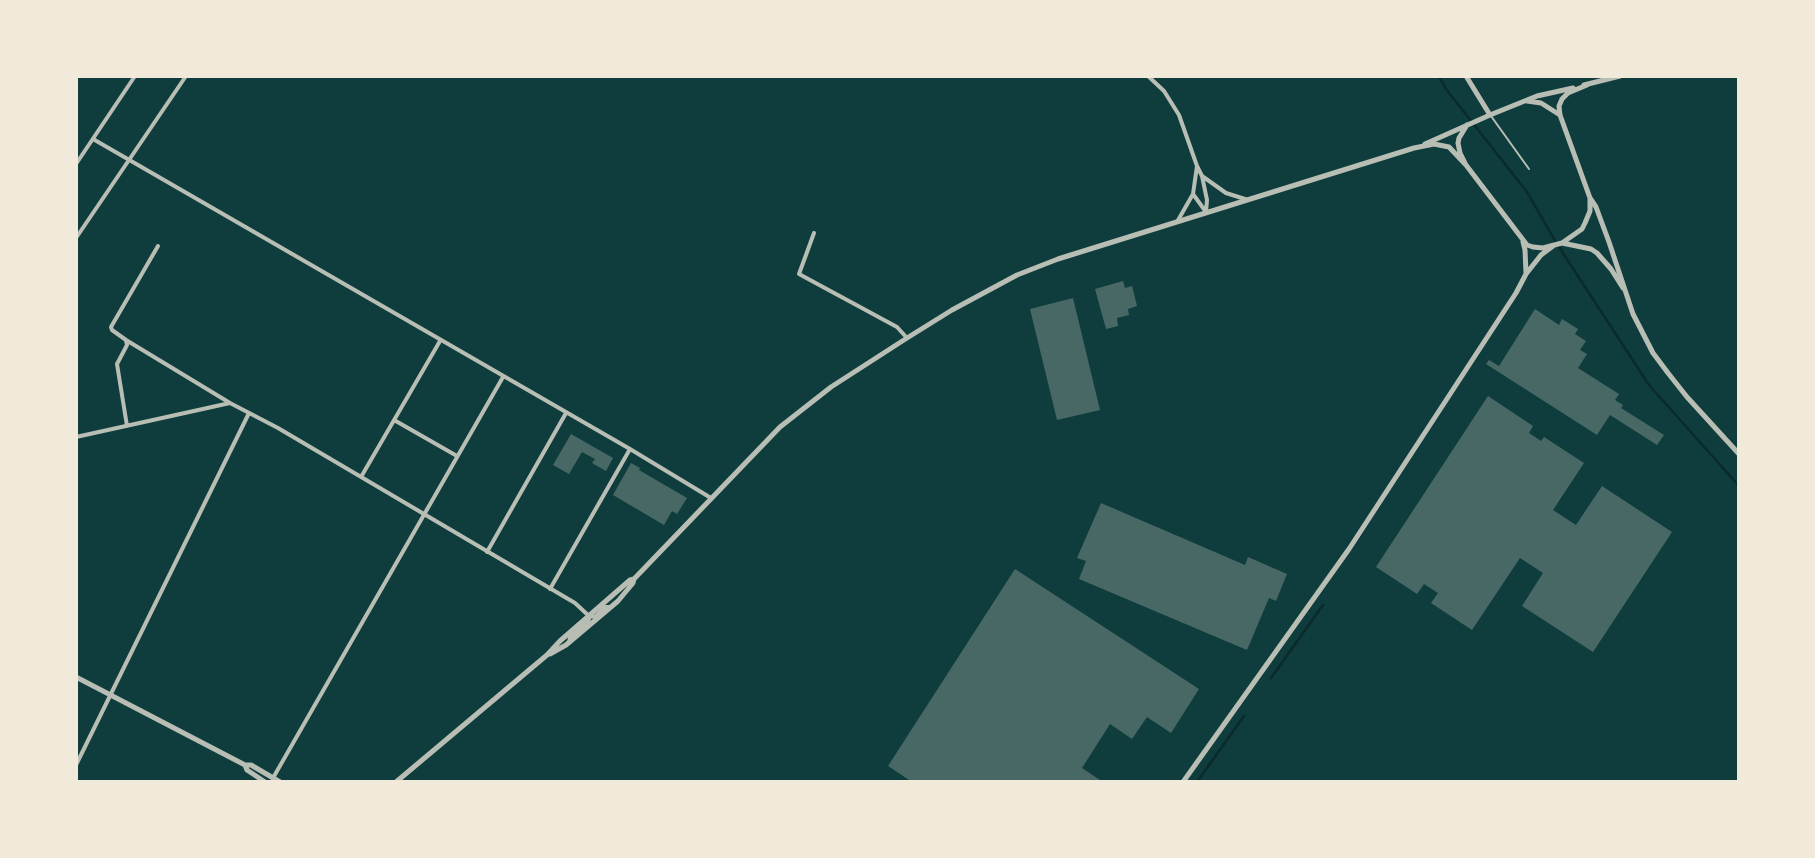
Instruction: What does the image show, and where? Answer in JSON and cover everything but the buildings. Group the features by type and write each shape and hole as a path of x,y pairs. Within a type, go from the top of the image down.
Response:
{"street":[{"path":"76,164 135,76"},
{"path":"76,238 186,76"},
{"path":"1148,76 1164,91 1179,115 1202,176 1207,200 1206,212"},
{"path":"1466,76 1490,114"},
{"path":"1420,147 1490,114 1537,96 1620,76"},
{"path":"1587,85 1568,93 1562,99 1559,106 1560,115 1590,198 1596,207 1609,242 1633,314 1652,353 1687,398 1739,454"},
{"path":"1526,101 1540,103 1560,115"},
{"path":"1461,129 1458,143 1466,165"},
{"path":"93,139 128,161 630,449 711,498"},
{"path":"547,655 569,643 611,607 624,594 634,579 780,427 831,387 967,301 1017,275 1058,259 1385,157 1434,144 1446,146 1466,165 1522,240 1525,250 1526,274"},
{"path":"1177,222 1193,194 1197,166"},
{"path":"1202,176 1226,193 1248,200"},
{"path":"1193,194 1206,212"},
{"path":"1569,241 1586,223 1590,211 1590,198"},
{"path":"814,233 799,274 897,327 907,338"},
{"path":"1522,240 1533,247 1544,250"},
{"path":"1183,782 1349,549 1516,293 1526,274 1544,250 1559,243 1569,241 1584,246 1597,253 1611,269 1623,288"},
{"path":"158,246 111,326 112,330 230,403 278,428 574,603 590,616"},
{"path":"126,340 127,345 117,364 127,426"},
{"path":"361,477 440,341"},
{"path":"273,778 503,376"},
{"path":"76,437 230,403"},
{"path":"76,765 249,413"},
{"path":"487,552 566,413"},
{"path":"394,420 457,456"},
{"path":"550,589 630,449"},
{"path":"396,782 547,655 560,641 630,580 634,579"},
{"path":"590,616 594,616 605,607 611,607"},
{"path":"569,643 570,637 588,622 590,616"},
{"path":"76,677 280,782"},
{"path":"245,765 247,770 265,782"}],"lane":[{"path":"1490,114 1529,169"}],"waterway":[{"path":"1439,76 1446,89 1527,192 1557,244 1649,385 1739,486"},
{"path":"1271,678 1323,605"},
{"path":"1197,782 1244,716"}]}
